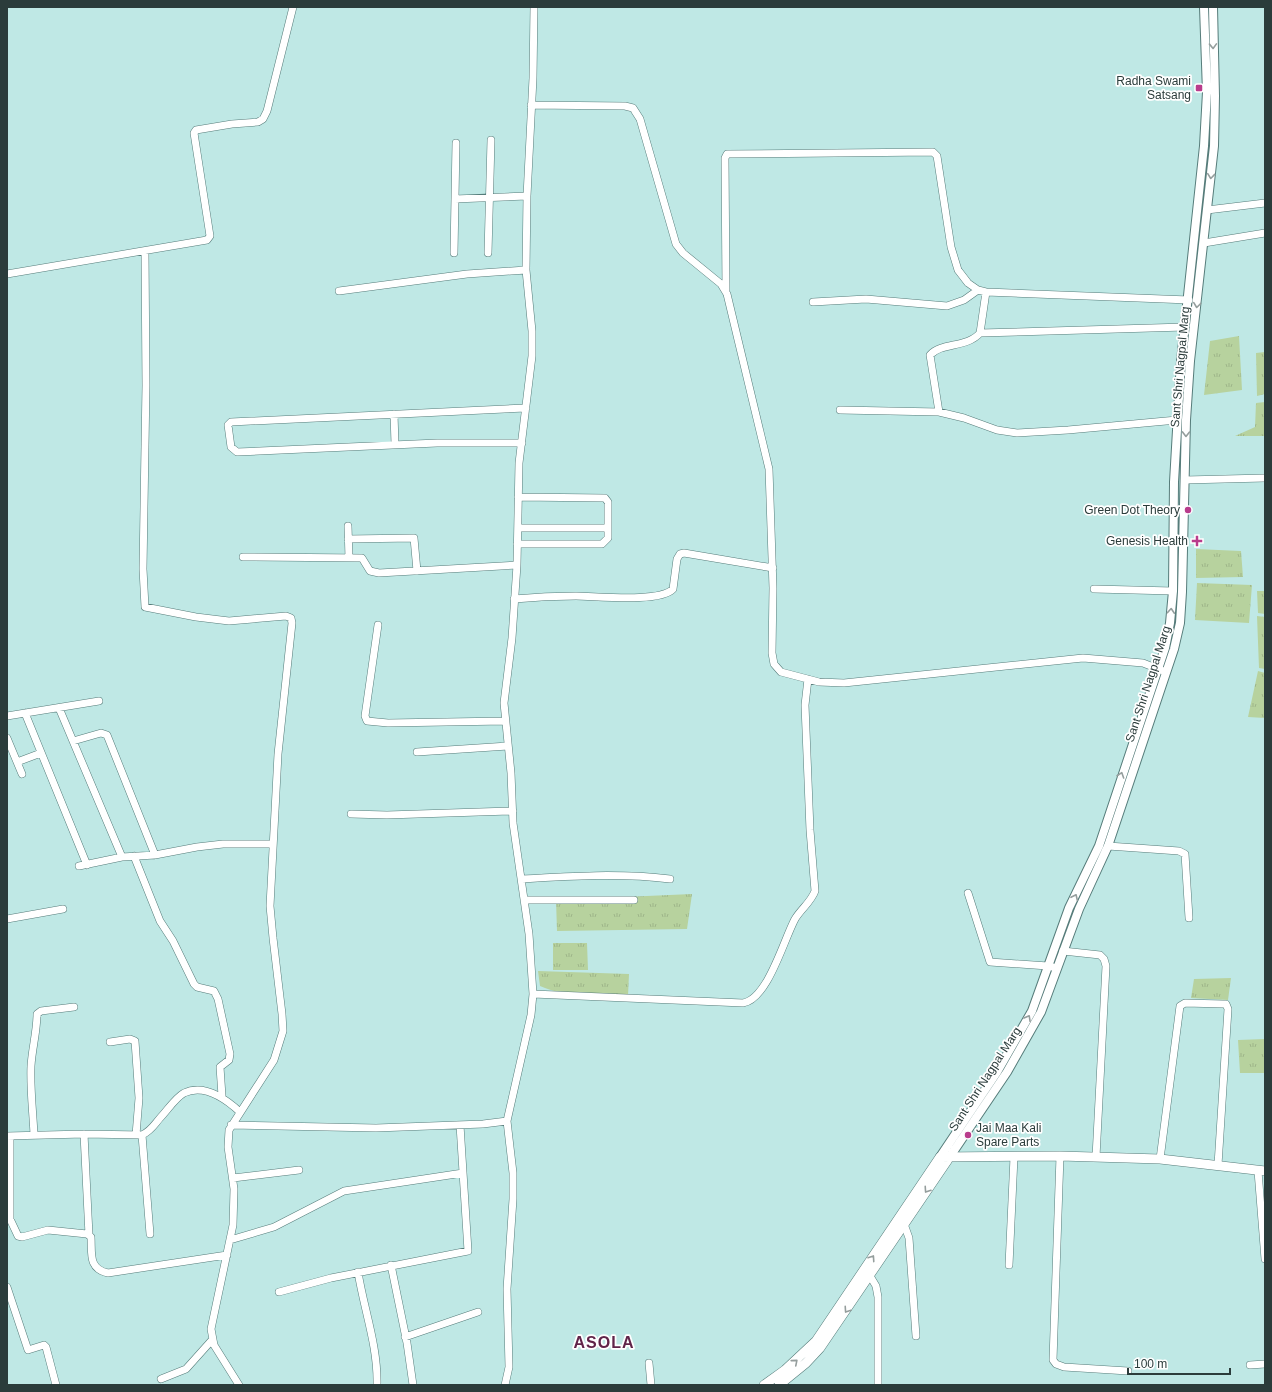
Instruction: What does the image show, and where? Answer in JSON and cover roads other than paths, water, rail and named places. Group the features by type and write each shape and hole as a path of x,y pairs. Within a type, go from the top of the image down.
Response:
{"main road":[{"path":"944,1157 1060,1156 1160,1159 1262,1171"},
{"name":"Sant Shri Nagpal Marg","path":"779,1385 806,1363 820,1348 904,1224 944,1157"},
{"name":"Sant Shri Nagpal Marg","path":"764,1385 785,1370 816,1341 944,1157"}],"street":[{"path":"7,274 205,241 209,238 194,133 196,130 232,124 258,122 263,119 267,110 293,7"},
{"path":"504,1385 509,1368 507,1289 513,1199 512,1166 507,1121 531,1015 533,994 529,934 522,879 517,856 512,811 505,721 505,693 517,565 519,463 532,344 526,270 527,196 534,7"},
{"name":"Sant Shri Nagpal Marg","path":"944,1157 1032,1011 1069,908 1099,846 1158,668 1170,623 1177,420 1204,146 1207,92 1204,7"},
{"name":"Sant Shri Nagpal Marg","path":"944,1157 1007,1072 1041,1012 1078,909 1108,846 1166,672 1180,623 1190,361 1208,210 1214,139 1215,96 1213,7"},
{"path":"531,105 625,106 633,108 640,119 676,244 683,253 721,284 726,290"},
{"path":"488,253 491,140"},
{"path":"454,253 456,143"},
{"path":"1166,672 1158,668 1131,661 1083,658 1022,663 868,682 844,683 808,680 781,672 774,664 772,653 773,568 769,470 743,354 726,290 727,154 933,152 937,156 951,247 958,270 963,278 978,290 986,292 1188,300"},
{"path":"455,199 527,196"},
{"path":"1208,210 1265,203"},
{"path":"1204,243 1265,233"},
{"path":"145,251 146,385 143,569 145,607 211,619 241,620 286,616 292,620 278,754 272,844 270,914 283,1031 274,1060 231,1125 228,1136 228,1147 233,1178 233,1225 213,1318 212,1340 239,1385"},
{"path":"340,291 467,274 526,270"},
{"path":"813,302 866,299 947,306 964,300 978,290"},
{"path":"980,333 986,292"},
{"path":"939,412 930,356 938,350 968,342 980,333 1185,327"},
{"path":"522,443 395,444 237,452 231,447 228,425 231,422 526,408"},
{"path":"840,410 939,412 964,418 997,430 1017,432 1068,430 1177,420"},
{"path":"394,414 395,444"},
{"path":"1174,487 1185,484 1265,478"},
{"path":"517,544 602,544 608,538 607,500 605,498 518,497"},
{"path":"348,526 349,558"},
{"path":"518,528 608,528"},
{"path":"348,539 414,538 417,571"},
{"path":"514,598 576,596 620,598 666,594 673,589 677,559 680,554 684,552 773,568"},
{"path":"243,557 362,558 365,561 367,569 372,572 517,565"},
{"path":"1094,589 1172,591"},
{"path":"378,625 365,716 366,721 388,723 505,721"},
{"path":"533,994 743,1003 756,997 770,976 796,917 815,891 810,830 805,705 808,680"},
{"path":"7,716 99,701"},
{"path":"59,708 122,857"},
{"path":"25,713 87,865"},
{"path":"73,741 102,733 107,735 155,855"},
{"path":"7,738 22,774"},
{"path":"417,752 508,746"},
{"path":"17,762 41,753"},
{"path":"351,814 512,811"},
{"path":"79,866 122,857 155,855 203,846 272,844"},
{"path":"1108,846 1179,851 1185,854 1189,918"},
{"path":"134,856 160,921 174,941 194,984 197,987 214,992 218,999 230,1054 229,1060 220,1067 222,1096"},
{"path":"522,879 567,876 615,876 670,879"},
{"path":"968,893 990,962 1057,968"},
{"path":"525,900 634,900"},
{"path":"7,919 63,909"},
{"path":"1063,951 1100,955 1104,959 1106,966 1096,1157"},
{"path":"1160,1159 1180,1005 1185,1003 1226,1004 1228,1009 1218,1165"},
{"path":"34,1135 31,1068 33,1038 37,1027 37,1014 41,1011 74,1007"},
{"path":"110,1042 130,1039 135,1041 139,1098 139,1135 150,1234"},
{"path":"89,1235 52,1230 22,1237 18,1236 10,1219 9,1136 84,1134 139,1135 150,1131 186,1093 206,1091 222,1096 240,1112"},
{"path":"231,1125 376,1128 483,1124 507,1121"},
{"path":"278,1292 358,1272 468,1251 460,1125"},
{"path":"84,1134 89,1235 93,1265 97,1269 108,1273 227,1255"},
{"path":"1060,1156 1053,1360 1056,1364 1064,1367 1128,1371"},
{"path":"1010,1265 1014,1157"},
{"path":"233,1178 299,1170"},
{"path":"1262,1171 1265,1259"},
{"path":"230,1240 274,1227 344,1191 463,1173"},
{"path":"904,1224 909,1238 916,1336"},
{"path":"391,1266 406,1337 413,1385"},
{"path":"358,1272 372,1337 377,1371 377,1385"},
{"path":"870,1276 876,1286 878,1297 878,1385"},
{"path":"7,1287 28,1349 30,1351 44,1346 46,1347 56,1385"},
{"path":"406,1337 478,1312"},
{"path":"161,1379 186,1369 212,1340"},
{"path":"649,1363 652,1385"},
{"path":"1250,1365 1265,1364"}],"place":[{"name":"Radha Swami Satsang","path":"1199,88"},
{"name":"Green Dot Theory","path":"1188,510"},
{"name":"Genesis Health","path":"1197,541"},
{"name":"Jai Maa Kali Spare Parts","path":"968,1135"}],"district":[{"name":"ASOLA","path":"604,1342"}]}
